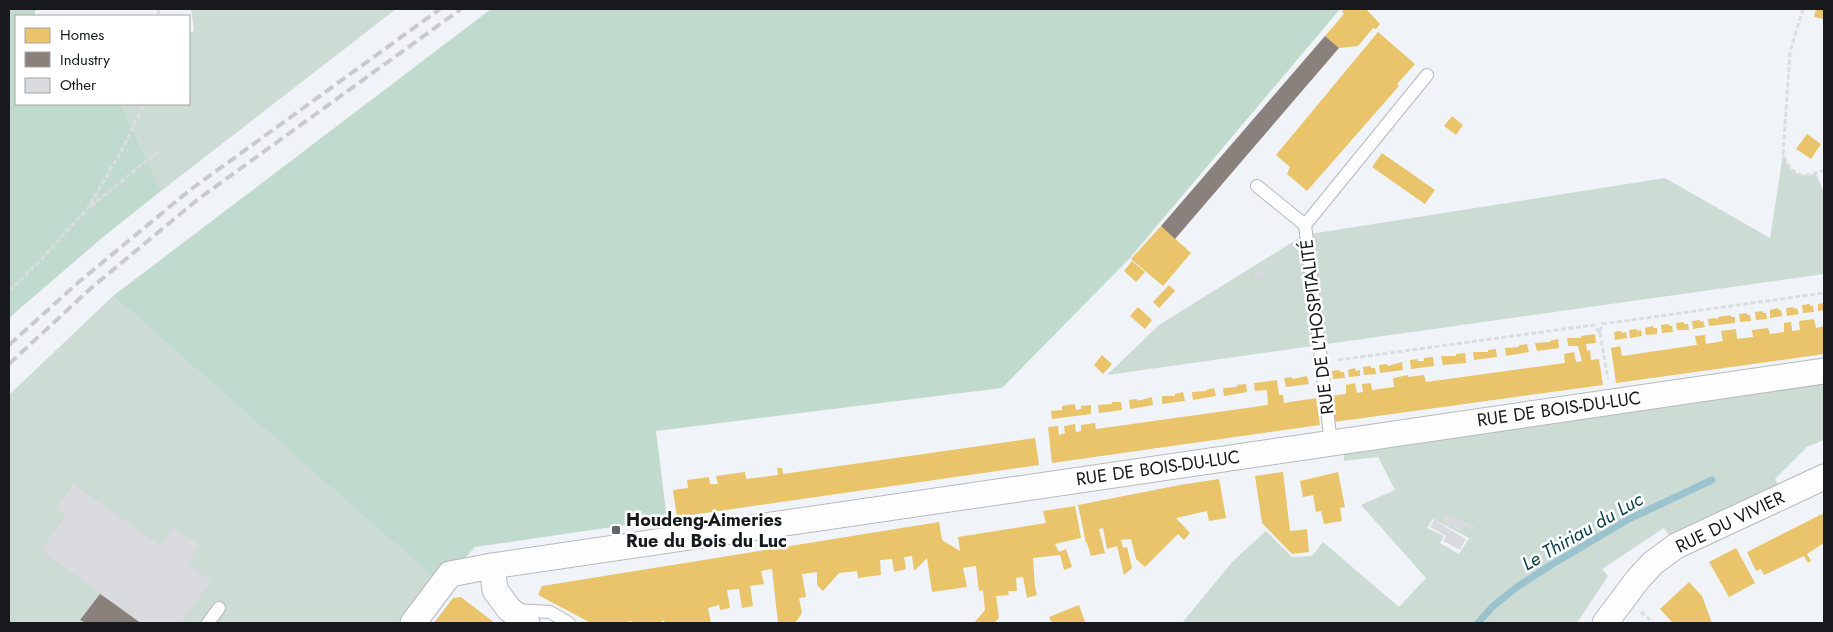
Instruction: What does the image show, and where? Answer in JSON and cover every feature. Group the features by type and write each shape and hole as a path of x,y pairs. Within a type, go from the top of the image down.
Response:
{"street":[{"name":"RUE DE BOIS-DU-LUC","path":"413,623 450,574 492,566 1824,371"},
{"name":"RUE DU VIVIER","path":"1605,623 1638,579 1653,563 1676,546 1824,477"},
{"path":"492,566 496,590 518,616"}],"lane":[{"name":"RUE DE L'HOSPITALITÉ","path":"1331,443 1306,225 1427,75"},
{"path":"1257,186 1306,225"},
{"path":"208,623 219,608"},
{"path":"518,616 550,612 569,623"}],"path":[{"path":"1803,9 1790,52 1783,154 1787,164 1798,174 1806,176 1824,170"},
{"path":"88,208 123,148 144,105"},
{"path":"9,292 38,264 88,208 160,150"},
{"path":"1612,402 1600,333 1602,324 1824,293"},
{"path":"1321,363 1594,325 1600,333"}],"shaded area":[{"path":"191,9 396,9 161,191 121,105 190,105 190,33 194,31"},
{"path":"1783,154 1788,165 1795,172 1803,175 1816,174 1824,192 1824,274 1107,375 1159,325 1304,235 1665,178 1770,238"},
{"path":"113,296 440,581 413,623 9,623 9,395"},
{"path":"1824,371 1824,440 1807,447 1775,479 1784,495 1676,546 1664,528 1602,569 1608,576 1577,623 1182,623 1233,561 1266,531 1292,557 1312,556 1323,542 1399,607 1426,578 1361,505 1395,490 1378,457 1344,461 1343,441","holes":["1433,519 1469,538 1459,554 1440,543 1444,536 1427,528"]}],"green space":[{"path":"9,9 36,9 34,15 15,15 15,105 121,105 161,191 103,237 9,318"},
{"path":"491,9 1340,9 1129,259 1002,388 656,431 667,519 475,547 442,584 113,296"}],"building: Homes":[{"path":"1344,9 1366,9 1380,24 1376,29 1373,28 1358,46 1339,48 1325,36 1344,14 1342,12"},
{"path":"1816,9 1824,9 1824,19 1814,17"},
{"path":"1378,32 1415,64 1397,84 1399,86 1307,191 1287,174 1290,167 1276,155"},
{"path":"1452,116 1463,125 1456,135 1444,126"},
{"path":"1807,134 1821,144 1811,159 1796,149"},
{"path":"1382,153 1435,190 1425,204 1372,167"},
{"path":"1161,226 1191,253 1163,286 1131,259"},
{"path":"1132,261 1145,272 1136,282 1124,271"},
{"path":"1169,285 1175,291 1159,308 1153,302"},
{"path":"1824,303 1824,310 1818,311 1818,304"},
{"path":"1810,304 1810,306 1813,306 1814,312 1803,313 1802,305"},
{"path":"1138,307 1152,320 1145,329 1130,316"},
{"path":"1794,307 1794,309 1797,308 1799,314 1787,316 1786,308"},
{"path":"1778,308 1778,310 1781,310 1782,316 1770,318 1770,310"},
{"path":"1763,311 1763,313 1766,313 1767,319 1756,320 1755,312"},
{"path":"1747,313 1747,315 1750,315 1751,321 1740,322 1739,314"},
{"path":"1731,315 1731,317 1735,317 1735,323 1709,326 1708,319 1718,319 1718,317"},
{"path":"1814,319 1816,328 1824,326 1824,354 1616,383 1611,348 1620,346 1622,356 1697,345 1695,336 1705,335 1706,344 1723,341 1721,331 1736,329 1737,339 1753,337 1752,330 1768,328 1770,334 1784,332 1784,323 1791,322 1792,331 1800,330 1799,321"},
{"path":"1700,320 1700,322 1703,321 1705,327 1693,329 1692,321"},
{"path":"1684,322 1684,324 1688,324 1689,330 1677,330 1676,323"},
{"path":"1669,324 1669,326 1672,326 1673,332 1662,333 1661,325"},
{"path":"1653,326 1653,328 1657,328 1657,334 1646,335 1645,328"},
{"path":"1637,329 1637,331 1641,330 1642,336 1630,338 1629,330"},
{"path":"1621,331 1622,333 1626,332 1627,338 1615,340 1614,332"},
{"path":"1595,334 1596,343 1586,344 1587,351 1590,350 1591,360 1599,359 1603,385 1334,422 1330,396 1346,394 1346,385 1355,383 1357,393 1363,392 1362,384 1371,383 1372,390 1394,387 1393,378 1408,375 1408,377 1424,375 1426,382 1565,363 1564,354 1574,352 1576,362 1582,361 1578,346 1568,346 1567,338 1581,338 1581,336"},
{"path":"1558,339 1559,348 1537,351 1535,343 1550,342"},
{"path":"1527,344 1529,352 1506,356 1505,348 1519,347 1519,345"},
{"path":"1496,349 1497,357 1474,360 1473,352 1488,352 1488,350"},
{"path":"1465,353 1466,363 1443,365 1441,356 1456,356 1456,354"},
{"path":"1102,355 1112,364 1103,374 1094,365"},
{"path":"1433,357 1434,366 1411,369 1410,360 1424,361 1424,358"},
{"path":"1402,362 1403,370 1380,373 1379,365 1387,364 1388,366"},
{"path":"1371,366 1371,368 1375,368 1376,374 1364,375 1363,367"},
{"path":"1355,368 1356,371 1360,370 1360,376 1349,377 1348,370"},
{"path":"1339,370 1344,372 1345,378 1333,379 1332,371"},
{"path":"1307,376 1309,384 1286,387 1284,378 1292,377 1293,379"},
{"path":"1277,380 1279,395 1283,395 1284,403 1316,398 1320,425 1052,463 1048,427 1058,426 1059,435 1065,433 1064,426 1075,424 1076,432 1081,431 1081,425 1095,423 1096,429 1268,405 1267,390 1255,391 1254,383"},
{"path":"1246,384 1247,392 1224,396 1223,388"},
{"path":"1214,388 1216,396 1193,400 1192,392 1206,391"},
{"path":"1183,392 1185,401 1162,404 1162,396 1175,396 1175,394"},
{"path":"1152,397 1153,405 1130,409 1129,400 1137,399 1137,401"},
{"path":"1112,402 1121,402 1122,410 1099,413 1098,405 1112,404"},
{"path":"1075,404 1076,410 1081,409 1081,406 1091,405 1091,414 1052,419 1051,411 1062,410 1062,406"},
{"path":"1035,438 1039,465 677,517 673,490 688,488 687,480 709,477 710,484 718,484 716,476 745,472 746,479 778,475 777,468 782,468 783,474"},
{"path":"1283,472 1290,531 1307,529 1309,552 1292,554 1262,523 1255,476"},
{"path":"1338,472 1345,507 1340,508 1342,521 1324,524 1321,511 1316,512 1313,495 1303,497 1300,481"},
{"path":"1219,479 1226,518 1209,521 1207,511 1176,518 1190,533 1184,540 1178,534 1145,567 1136,559 1131,539 1121,540 1123,548 1127,547 1132,568 1124,575 1117,546 1107,549 1103,528 1099,529 1105,553 1091,556 1086,543 1078,505"},
{"path":"1075,506 1081,538 1055,544 1059,552 1066,549 1072,567 1064,570 1060,555 1033,558 1037,595 1027,598 1023,577 1016,578 1017,591 1008,591 1009,595 996,596 999,618 994,623 974,623 985,610 983,590 979,591 976,566 963,568 967,587 932,592 927,558 914,571 912,556 904,557 906,569 894,572 892,559 880,560 881,575 858,578 857,571 839,573 823,591 817,585 817,572 802,574 806,597 799,598 802,613 795,623 778,623 772,569 761,571 764,584 750,586 753,606 742,608 739,589 727,590 730,608 720,610 719,605 708,608 711,623 665,623 664,620 659,623 633,623 632,621 591,623 538,595 542,586 939,522 942,540 960,551 958,537 1046,523 1043,511"},
{"path":"1822,514 1824,517 1824,543 1807,554 1811,561 1808,563 1804,556 1764,575 1761,569 1756,571 1747,552"},
{"path":"1736,548 1755,583 1729,597 1709,562"},
{"path":"1689,582 1702,596 1712,623 1673,623 1660,609"},
{"path":"461,597 495,623 434,623 453,598"},
{"path":"1079,605 1085,622 1052,623 1049,617"}],"building: Industry":[{"path":"1325,36 1339,48 1175,239 1161,226"},
{"path":"100,594 141,623 86,623 80,620"}],"building: Other":[{"path":"1264,271 1264,276 1255,278 1255,272"},
{"path":"73,484 161,546 174,527 200,545 187,564 211,581 181,623 141,623 41,550 66,515 56,508"},
{"path":"1446,514 1475,526 1473,530 1462,526 1460,530 1443,523"},
{"path":"1434,520 1466,539 1460,550 1443,541 1446,536 1430,527"}],"waterway":[{"name":"Le Thiriau du Luc","path":"1478,623 1493,606 1517,587 1551,565 1629,519 1712,480"}],"railway":[{"path":"9,345 80,281 190,190 440,9"},
{"path":"9,364 90,289 197,200 461,9"}],"place":[{"name":"Houdeng-Aimeries Rue du Bois du Luc","path":"616,530"}]}
